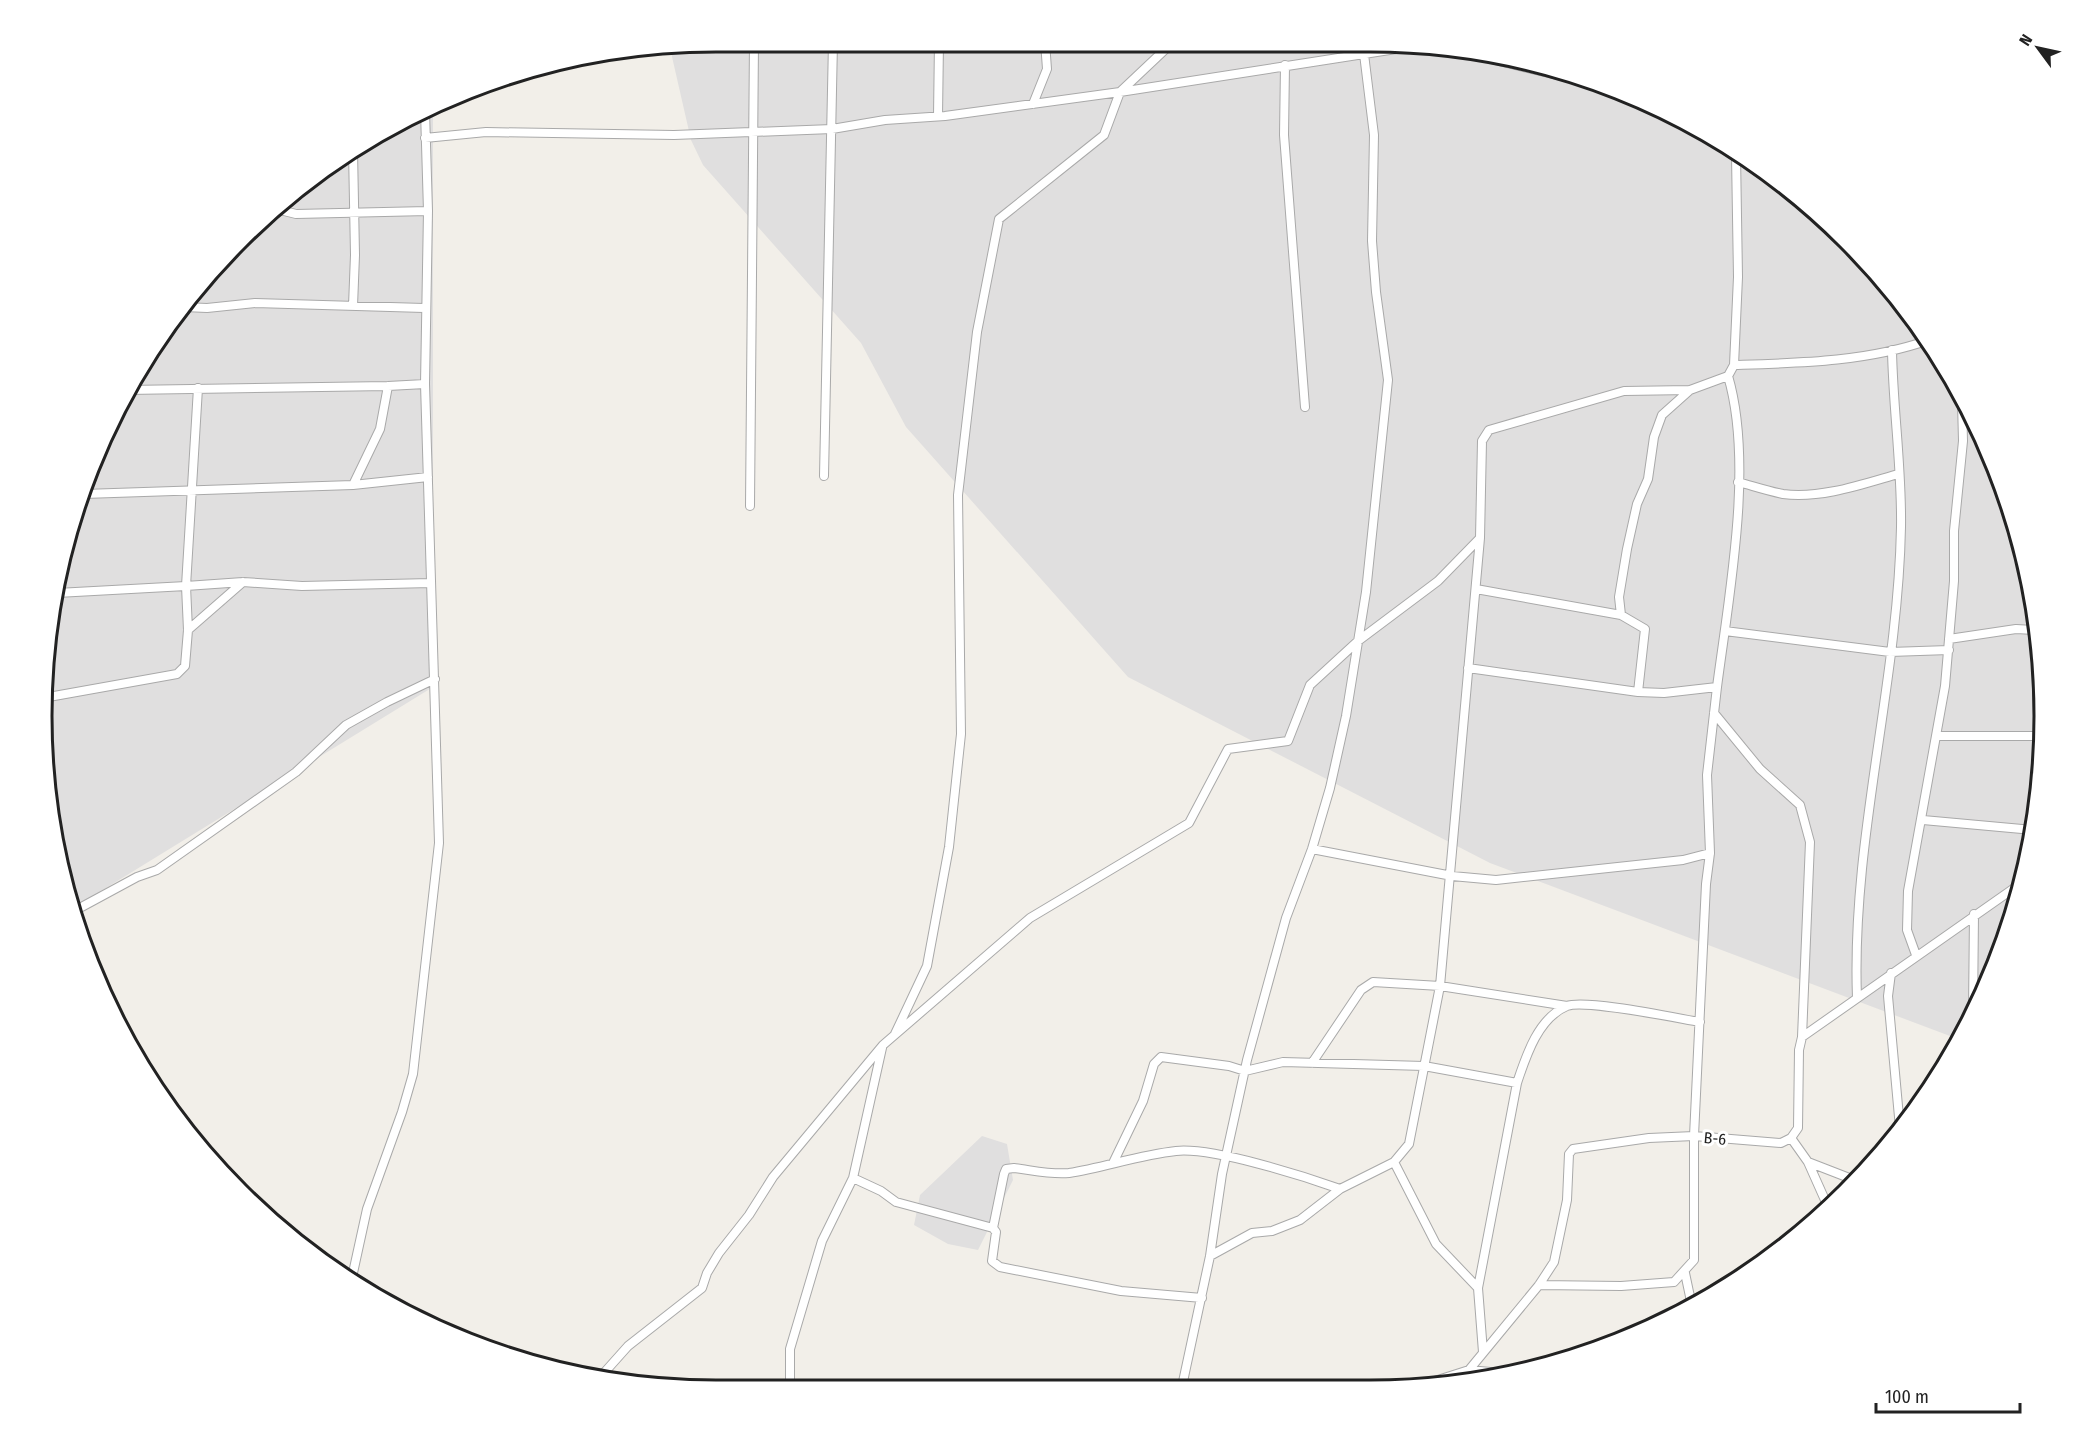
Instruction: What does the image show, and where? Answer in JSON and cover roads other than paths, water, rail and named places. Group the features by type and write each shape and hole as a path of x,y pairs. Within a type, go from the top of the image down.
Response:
{"street":[{"path":"750,506 754,52"},
{"path":"824,476 833,52"},
{"path":"938,116 939,52"},
{"path":"1033,104 1047,69 1046,52"},
{"path":"894,1037 927,966 949,847 961,734 958,495 977,332 999,219 1104,135 1119,92 1162,52"},
{"path":"425,138 486,132 674,135 832,129 885,120 938,116 1119,92 1375,52"},
{"path":"1183,1380 1202,1298 1226,1158 1245,1071 1286,918 1312,849 1343,727 1358,641 1376,506 1388,380 1376,292 1372,241 1374,135 1364,54"},
{"path":"1285,65 1284,135 1305,407"},
{"path":"353,1272 367,1209 413,1074 439,843 425,384 427,325 424,308 428,211 425,120"},
{"path":"353,161 355,255 353,306"},
{"path":"1210,1256 1252,1233 1272,1231 1300,1220 1340,1189 1394,1162 1408,1144 1440,986 1452,876 1480,538 1482,441 1489,430 1624,391 1690,390 1728,376 1734,365 1738,277 1736,163"},
{"path":"286,211 296,214 428,211"},
{"path":"194,307 255,303 424,308"},
{"path":"1734,365 1830,363 1918,343"},
{"path":"1857,998 1860,896 1890,652 1901,527 1892,350"},
{"path":"1539,1285 1621,1286 1674,1282 1685,1273 1694,1260 1694,1136 1706,884 1710,853 1707,775 1733,574 1738,482 1737,405 1728,376"},
{"path":"138,390 425,384"},
{"path":"353,485 380,429 388,386"},
{"path":"53,696 177,674 185,666 188,630 186,586 198,388"},
{"path":"1621,615 1619,597 1627,549 1636,504 1648,479 1654,437 1662,415 1690,390"},
{"path":"1916,956 1907,930 1907,911 1937,736 1949,650 1955,511 1963,441 1962,418"},
{"path":"1738,482 1783,494 1803,494 1861,485 1898,474"},
{"path":"91,494 353,485 428,477"},
{"path":"606,1371 628,1346 702,1287 719,1253 749,1215 773,1177 883,1046 1030,918 1189,823 1228,749 1288,741 1310,685 1358,641 1438,581 1480,538"},
{"path":"64,593 243,582 302,586 431,583"},
{"path":"188,630 243,582"},
{"path":"1476,589 1621,615 1646,628 1638,692"},
{"path":"1949,639 2016,629 2028,630"},
{"path":"1725,631 1890,652 1949,650"},
{"path":"1468,668 1638,692 1664,693 1717,687"},
{"path":"81,907 137,877 157,870 296,772 346,726 387,702 435,679"},
{"path":"1714,713 1760,769 1800,805 1807,824 1810,842 1802,1037 1798,1050 1798,1128 1791,1138 1808,1162 1825,1199"},
{"path":"1937,736 2033,736"},
{"path":"1923,820 2024,829"},
{"path":"1312,849 1452,876 1508,879 1683,860 1710,853"},
{"path":"1802,1037 2010,890"},
{"path":"1973,992 1974,914"},
{"path":"1891,973 1888,996 1899,1117"},
{"path":"1312,1063 1361,990 1373,982 1440,986 1567,1006 1588,1005 1700,1022"},
{"path":"1483,1352 1478,1288 1517,1083 1528,1049 1550,1019 1567,1006"},
{"path":"790,1380 790,1348 822,1241 853,1178 883,1046"},
{"path":"1114,1161 1143,1101 1158,1059 1228,1065 1245,1071 1283,1062 1424,1066 1517,1083"},
{"name":"B-6","path":"1469,1370 1539,1285 1554,1262 1567,1200 1569,1154 1573,1149 1649,1138 1694,1136 1781,1143 1791,1138"},
{"path":"1202,1298 1121,1291 1000,1267 992,1261 996,1232 993,1228 1006,1169 1067,1173 1114,1161 1178,1151 1226,1158 1311,1178 1340,1189"},
{"path":"1394,1162 1436,1244 1478,1288"},
{"path":"1808,1162 1847,1177"},
{"path":"853,1178 881,1191 896,1202 993,1228"},
{"path":"1685,1273 1690,1298"},
{"path":"1452,1375 1469,1370 1476,1372"}]}
